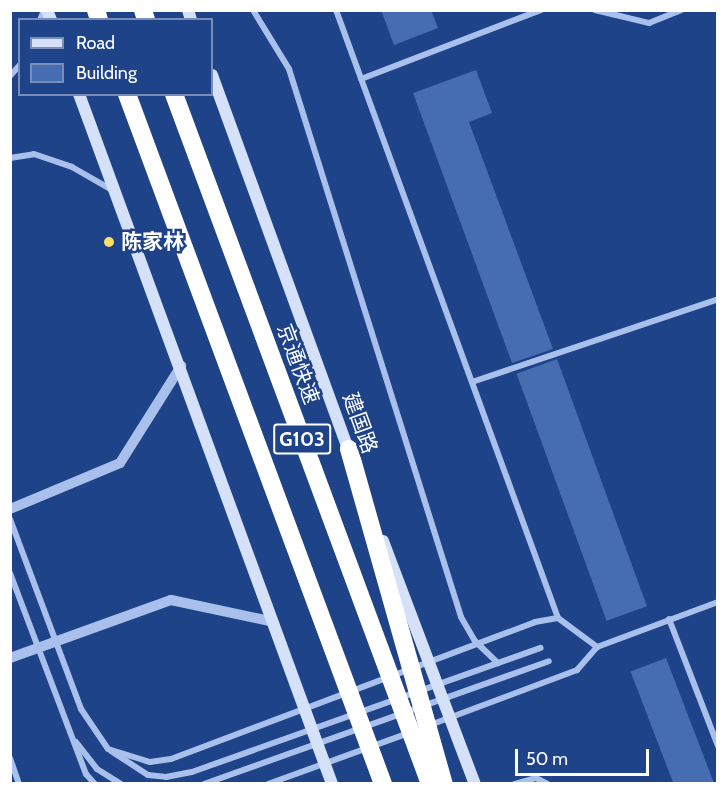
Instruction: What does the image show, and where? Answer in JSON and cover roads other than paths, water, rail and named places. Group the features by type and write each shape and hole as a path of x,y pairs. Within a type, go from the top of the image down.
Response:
{"highway":[{"name":"G103","path":"128,96 383,783"},
{"name":"京通快速","path":"175,96 430,783"},
{"path":"348,449 444,783"}],"main road":[{"name":"建国路","path":"213,78 348,449 475,783"},
{"path":"80,96 181,366 270,621 332,783"}],"street":[{"path":"253,10 289,69 461,617 475,641 498,663"},
{"path":"336,10 558,618 597,647"},
{"path":"361,79 541,10"},
{"path":"595,10 649,23 681,10"},
{"path":"10,159 34,154 72,167 116,192"},
{"path":"472,382 717,299"},
{"path":"10,509 120,463 181,366"},
{"path":"10,519 81,709 108,749 148,775 166,777 192,772 540,648"},
{"path":"10,573 86,774 95,783"},
{"path":"10,657 171,600 270,621"},
{"path":"268,783 557,679 577,670 597,647 717,602"},
{"path":"108,749 150,762 171,759 535,622 558,618"},
{"path":"669,619 717,746"},
{"path":"204,783 549,661"},
{"path":"72,737 97,768 121,783"},
{"path":"10,758 19,783"},
{"path":"515,783 536,778 548,783"}],"place":[{"name":"陈家林","path":"109,242"}]}
